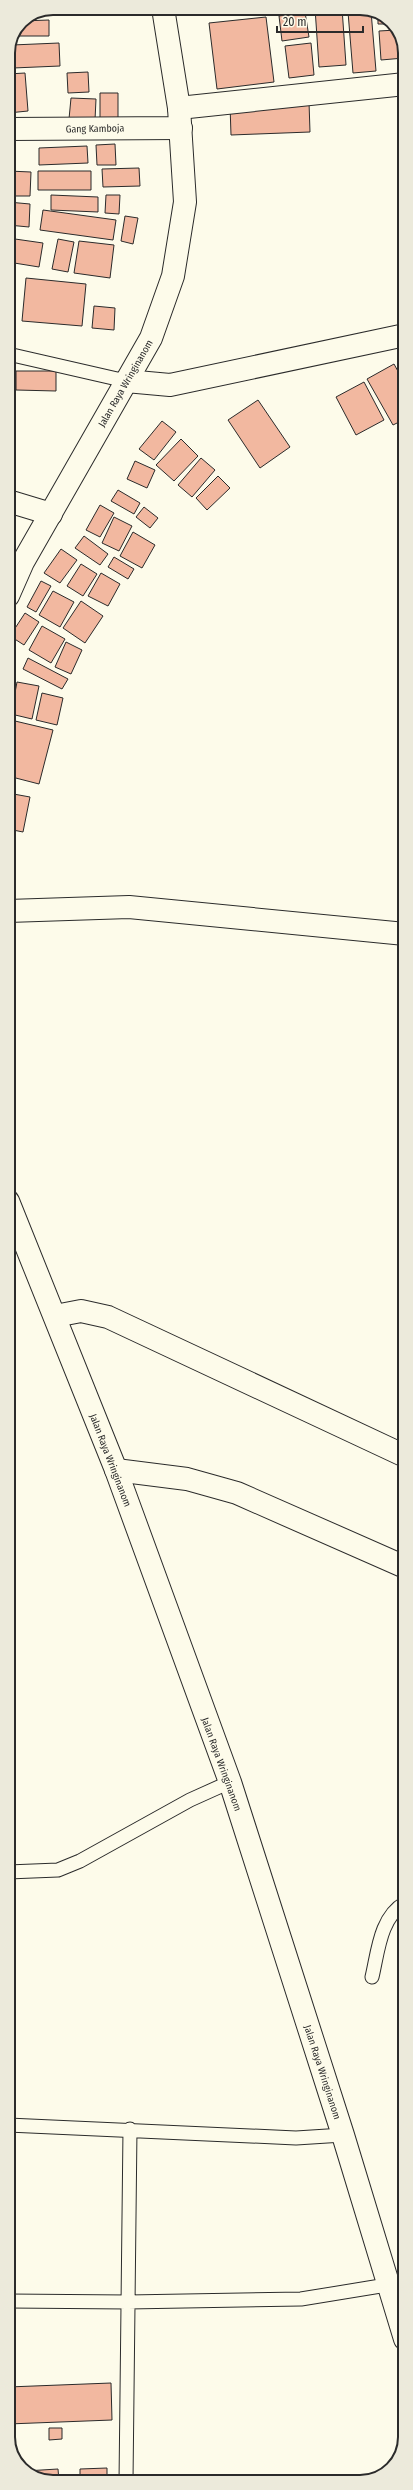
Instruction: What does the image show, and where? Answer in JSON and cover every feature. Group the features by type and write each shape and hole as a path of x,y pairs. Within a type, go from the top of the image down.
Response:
{"main road":[{"name":"Jalan Raya Wringinanom","path":"15,580 23,562 151,338 173,276 186,202 180,118 164,15"},
{"name":"Gang Kamboja","path":"15,129 180,118 398,85"},
{"path":"126,381 170,385 398,336"},
{"path":"15,504 51,514"},
{"path":"15,910 129,907 398,933"},
{"name":"Jalan Raya Wringinanom","path":"15,1218 116,1470 230,1782 343,2135 397,2284"},
{"path":"55,1316 81,1311 108,1317 398,1453"},
{"path":"116,1470 187,1479 237,1493 398,1564"}],"lane":[{"path":"15,356 126,381"},
{"path":"15,1872 58,1870 80,1862 159,1816 230,1782"},
{"path":"372,1977 386,1921 398,1907"},
{"path":"15,2126 130,2129 296,2138 343,2135"},
{"path":"126,2475 130,2129"},
{"path":"15,2301 128,2302 301,2299 397,2284"}],"building":[{"path":"305,15 309,37 282,41 279,16"},
{"path":"315,15 342,15 346,65 319,67"},
{"path":"348,15 370,16 371,17 376,71 353,73"},
{"path":"266,17 274,82 217,89 209,23"},
{"path":"49,20 49,36 19,36 26,26 33,21"},
{"path":"378,20 384,24 378,24"},
{"path":"390,30 397,43 398,59 381,60 379,31"},
{"path":"59,43 60,66 15,68 16,45"},
{"path":"311,43 314,75 289,78 285,46"},
{"path":"88,72 89,92 68,93 67,73"},
{"path":"25,73 28,111 15,112 15,74"},
{"path":"100,93 118,93 118,119 100,119"},
{"path":"71,98 96,99 95,120 69,119"},
{"path":"309,102 310,132 231,135 230,105"},
{"path":"115,144 116,165 97,165 96,145"},
{"path":"87,146 88,163 39,165 39,148"},
{"path":"139,168 140,186 103,187 102,169"},
{"path":"15,171 31,172 30,196 15,196"},
{"path":"38,171 91,171 91,190 38,190"},
{"path":"51,195 98,197 98,212 51,210"},
{"path":"106,195 120,195 119,214 105,213"},
{"path":"15,203 30,204 29,227 15,226"},
{"path":"43,210 116,220 113,240 40,230"},
{"path":"125,216 138,218 133,244 121,241"},
{"path":"15,239 43,243 39,267 15,263"},
{"path":"58,239 74,242 68,272 52,269"},
{"path":"79,241 114,245 110,278 74,273"},
{"path":"26,278 86,284 82,326 22,321"},
{"path":"94,306 115,308 114,330 92,328"},
{"path":"394,364 398,371 398,422 393,425 367,379"},
{"path":"16,371 56,371 56,391 16,390"},
{"path":"364,382 384,420 356,435 336,397"},
{"path":"258,400 290,447 260,468 228,420"},
{"path":"162,421 176,432 154,460 139,449"},
{"path":"181,439 198,456 174,481 156,465"},
{"path":"201,458 215,470 192,497 178,485"},
{"path":"135,461 155,470 147,488 127,479"},
{"path":"218,476 230,488 207,510 196,498"},
{"path":"118,490 140,503 134,514 111,501"},
{"path":"100,505 114,513 100,537 86,530"},
{"path":"144,507 158,518 150,528 136,517"},
{"path":"114,517 132,526 119,551 102,543"},
{"path":"133,532 155,545 142,568 120,556"},
{"path":"84,536 108,554 100,565 75,548"},
{"path":"61,549 77,560 60,583 44,573"},
{"path":"114,557 134,569 128,579 108,567"},
{"path":"81,564 97,574 83,596 67,586"},
{"path":"101,573 120,584 108,606 88,596"},
{"path":"41,581 51,586 36,612 27,607"},
{"path":"53,591 74,602 60,627 39,615"},
{"path":"81,601 103,616 85,643 63,628"},
{"path":"25,613 39,622 24,645 15,639 15,628"},
{"path":"42,626 65,639 51,663 29,650"},
{"path":"66,642 82,650 71,674 55,667"},
{"path":"28,658 68,679 62,689 23,669"},
{"path":"17,682 39,686 32,719 15,715 15,693"},
{"path":"42,693 63,698 57,725 36,720"},
{"path":"15,721 53,730 39,784 15,778"},
{"path":"15,794 30,797 23,832 15,830"},
{"path":"111,2383 112,2420 15,2424 15,2387"},
{"path":"49,2428 62,2428 62,2439 49,2440"},
{"path":"107,2468 107,2475 80,2475 80,2469"},
{"path":"58,2469 58,2475 51,2475 35,2470"}]}
